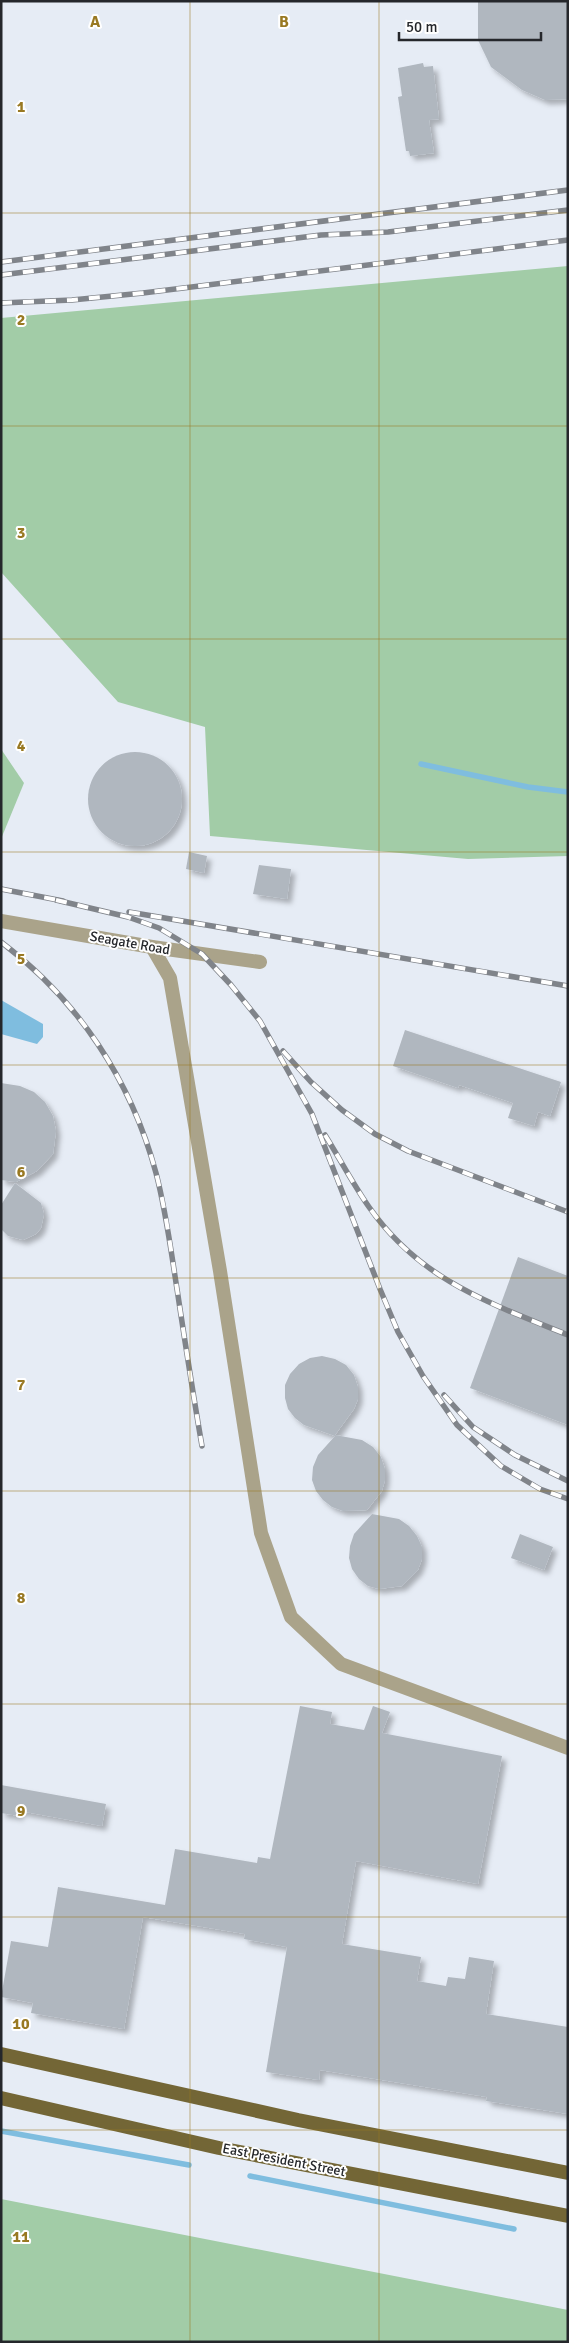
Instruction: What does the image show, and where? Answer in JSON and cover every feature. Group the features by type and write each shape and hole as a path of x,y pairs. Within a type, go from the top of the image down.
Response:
{"main road":[{"path":"1,2054 60,2069 298,2120 568,2173"},
{"name":"East President Street","path":"1,2098 219,2148 568,2216"}],"street":[{"name":"Seagate Road","path":"1,921 152,947 260,962"},
{"path":"152,947 170,978 220,1271 261,1533 290,1617 341,1664 568,1748"}],"green space":[{"path":"568,266 568,856 468,859 210,836 205,727 118,702 1,572 1,318"},
{"path":"1,749 24,783 1,839"},
{"path":"1,2199 568,2310 568,2342 1,2342"}],"water":[{"path":"1,1000 43,1024 43,1037 37,1044 1,1034"}],"building":[{"path":"478,1 568,1 568,99 545,100 522,90 491,67 478,40"},
{"path":"423,63 424,67 433,66 439,119 429,120 434,153 410,156 409,151 406,151 398,97 402,96 398,68"},
{"path":"135,752 153,755 168,766 179,781 182,799 179,817 168,832 153,843 135,846 117,843 102,832 91,817 88,799 91,781 102,766 117,755"},
{"path":"189,852 207,856 204,873 186,869"},
{"path":"259,865 291,869 287,899 253,894"},
{"path":"405,1030 561,1082 550,1116 538,1112 534,1126 508,1118 513,1103 459,1085 458,1088 393,1066"},
{"path":"1,1083 20,1086 34,1092 45,1102 53,1116 56,1131 53,1154 37,1171 16,1182 1,1180"},
{"path":"15,1183 41,1203 44,1214 41,1228 36,1234 23,1240 8,1236 1,1229 1,1205"},
{"path":"518,1257 568,1276 568,1425 470,1388"},
{"path":"322,1356 335,1359 346,1365 354,1375 358,1387 358,1399 354,1409 335,1435 362,1440 373,1447 381,1457 385,1469 382,1491 367,1510 343,1511 332,1507 323,1500 316,1491 312,1480 313,1467 318,1455 335,1436 304,1425 288,1409 285,1398 285,1385 290,1374 299,1364 310,1358"},
{"path":"372,1514 399,1519 409,1526 417,1536 422,1547 422,1559 418,1570 402,1586 379,1589 368,1586 359,1579 352,1569 349,1558 354,1534"},
{"path":"520,1534 553,1547 544,1570 511,1558"},
{"path":"300,1706 332,1712 330,1724 364,1730 373,1706 390,1712 382,1733 502,1756 478,1884 356,1861 342,1944 421,1957 417,1981 446,1986 448,1977 465,1979 469,1957 494,1961 486,2014 568,2027 568,2114 486,2101 487,2097 320,2070 319,2080 266,2072 287,1947 244,1939 245,1934 143,1917 124,2029 31,2013 33,2003 1,1997 11,1941 48,1947 58,1887 165,1905 175,1849 257,1863 258,1857 270,1859"},
{"path":"1,1785 106,1804 102,1826 20,1811 19,1816 1,1813"}],"waterway":[{"path":"421,764 528,787 568,792"},
{"path":"1,2131 189,2165"},
{"path":"250,2176 514,2229"}],"railway":[{"path":"1,262 568,190"},
{"path":"1,275 321,235 388,232 568,210"},
{"path":"1,303 72,300 143,293 568,240"},
{"path":"1,889 63,901"},
{"path":"56,900 128,917 159,928 202,954 231,985 260,1021 312,1114 398,1332 423,1376 457,1425 501,1466 540,1489 568,1499"},
{"path":"129,912 568,986"},
{"path":"1,942 54,989 77,1016 98,1044 132,1106 145,1139 160,1187 202,1446"},
{"path":"283,1051 311,1082 342,1110 375,1134 408,1151 568,1212"},
{"path":"325,1135 369,1207 389,1232 411,1253 434,1271 484,1300 568,1335"},
{"path":"444,1395 473,1427 515,1455 568,1481"}]}
